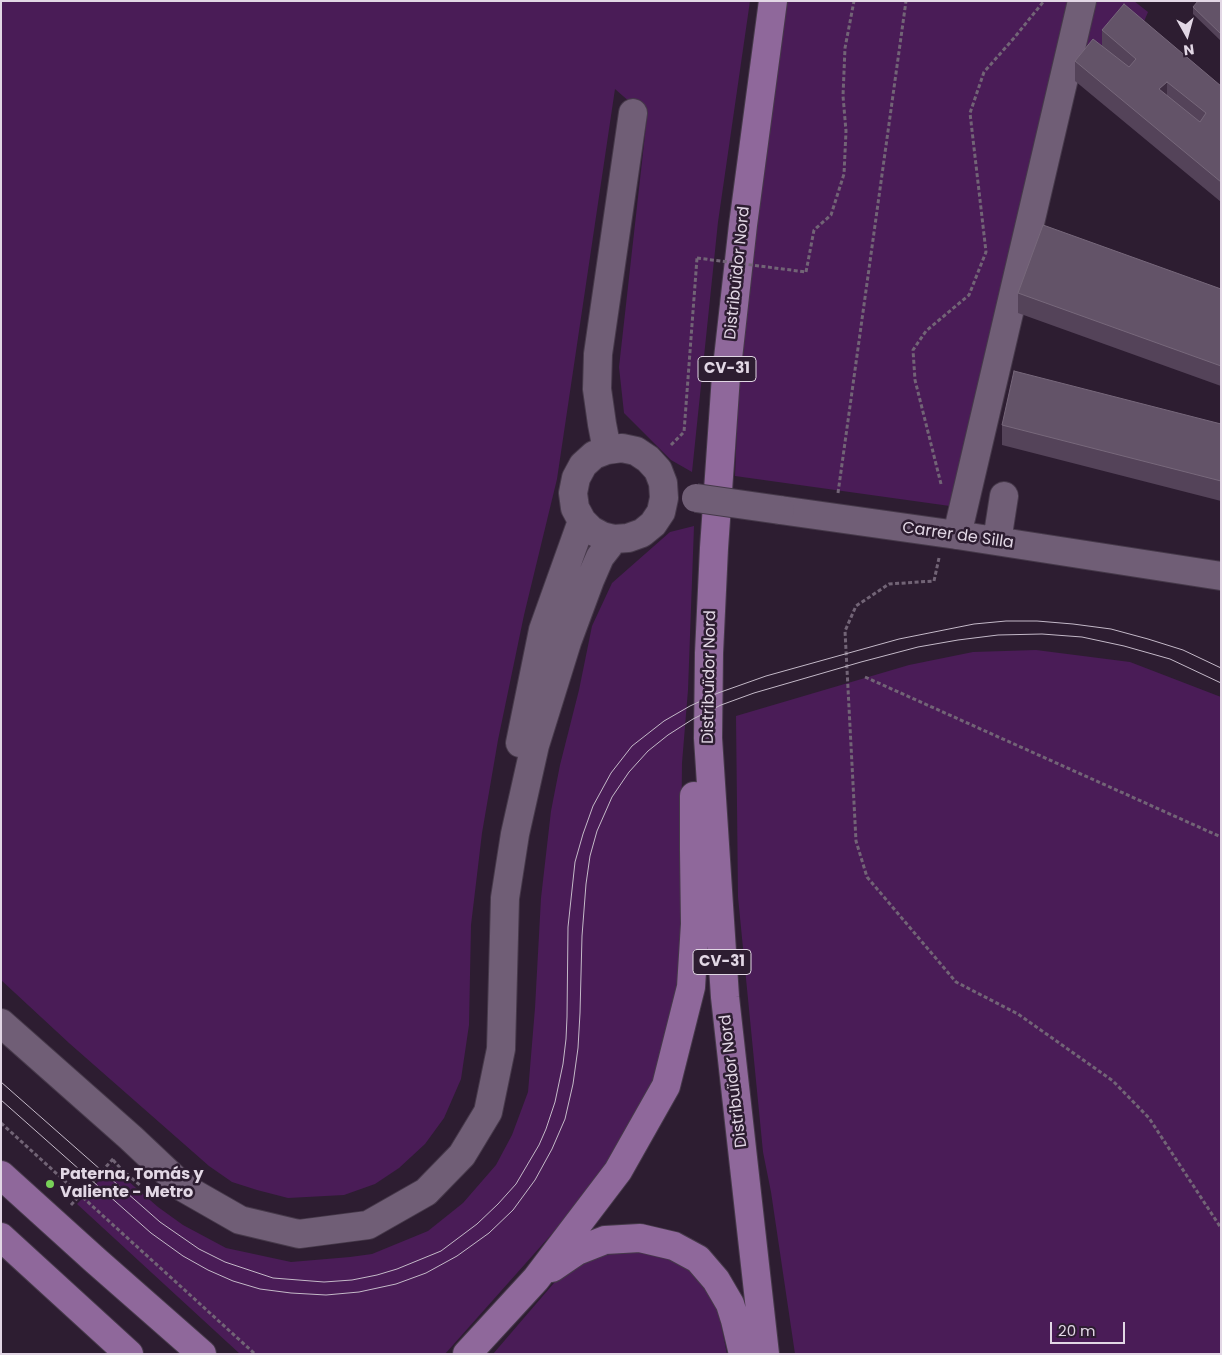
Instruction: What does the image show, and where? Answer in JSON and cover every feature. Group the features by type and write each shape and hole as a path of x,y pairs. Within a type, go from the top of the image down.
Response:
{"main road":[{"name":"Distribuïdor Nord","path":"765,1354 725,998 708,738 713,567 726,376 743,225 773,1"},
{"path":"467,1354 536,1279 618,1171 666,1086 691,987 696,924 694,793 708,738"},
{"path":"1,1175 202,1354"},
{"path":"1,1237 129,1354"},
{"path":"536,1279 577,1251 605,1240 640,1238 674,1246 698,1259 716,1280 730,1304 736,1320 743,1354"}],"street":[{"path":"951,534 1082,1"},
{"path":"607,450 597,389 598,354 633,113"},
{"path":"622,448 636,452 648,459 658,470 663,483 664,498 661,512 653,524 642,533 628,538 614,539 602,536 591,530 582,521 575,508 573,493 576,478 583,466 594,455 607,450 622,448"},
{"name":"Carrer de Silla","path":"658,470 672,483 696,498 951,534 1221,576"},
{"path":"997,541 1004,496"},
{"name":"Carrer de Silla","path":"661,512 676,504 696,498"},
{"path":"1,1023 132,1138 184,1188 240,1220 299,1234 368,1225 426,1192 462,1155 488,1112 501,1050 505,898 514,834 520,740 543,630 582,521"},
{"path":"514,834 535,745 567,642 600,557 614,539"}],"path":[{"path":"671,446 684,432 697,258 806,272 814,230 831,215 844,174 846,131 843,96 845,48 854,1"},
{"path":"838,495 906,1"},
{"path":"943,492 915,380 914,350 926,331 969,295 986,252 970,113 984,72 1044,1"},
{"path":"951,534 934,581 889,584 856,606 846,632 856,840 867,877 956,982 1018,1014 1113,1082 1149,1118 1221,1228"},
{"path":"865,677 1221,837"},
{"path":"1,1123 255,1354"},
{"path":"55,1223 132,1138"},
{"path":"112,1159 121,1170 143,1189"}],"shaded area":[{"path":"1,1 750,1 718,222 692,472 671,460 624,413 619,367 647,117 615,89 557,479 524,615 498,740 482,833 471,925 469,1025 461,1079 444,1118 425,1144 399,1168 375,1184 344,1195 288,1198 232,1182 209,1166 69,1043 1,980"},
{"path":"787,1 1080,1 957,507 735,476 739,375 776,72"},
{"path":"1092,1 1134,1 1148,12 1138,36 1075,81"},
{"path":"694,526 688,690 682,763 682,972 655,1087 605,1174 445,1354 240,1354 77,1204 112,1167 158,1207 183,1225 226,1248 291,1262 372,1254 428,1231 463,1203 496,1165 512,1135 528,1092 541,898 551,811 592,626 612,583 670,532"},
{"path":"1036,650 1130,662 1221,697 1221,1354 795,1354 771,1192 763,1152 738,897 736,716 909,665 973,652"},
{"path":"638,1247 680,1261 702,1282 718,1309 727,1354 493,1354 560,1276 590,1256"}],"building":[{"path":"1198,1 1221,1 1221,34 1193,7"},
{"path":"1124,4 1221,86 1221,182 1075,61 1093,39 1129,67 1136,59 1102,30","holes":["1167,82 1206,113 1200,122 1159,89"]},
{"path":"1043,225 1221,289 1221,366 1018,293"},
{"path":"1014,371 1221,424 1221,481 1002,425"}],"tram line":[{"path":"1,1082 160,1222 199,1249 225,1262 273,1278 324,1282 352,1280 397,1269 441,1251 477,1224 516,1184 539,1145 555,1102 563,1064 567,1017 568,927 575,862 583,834 593,806 611,773 632,746 664,721 718,693 766,676 899,639 974,624 1037,621 1111,629 1183,650 1221,668"},
{"path":"1,1100 151,1233 183,1256 208,1270 233,1281 260,1289 291,1293 326,1295 359,1292 396,1284 426,1273 457,1256 489,1233 513,1210 535,1180 552,1149 565,1119 573,1084 578,1048 586,884 590,856 597,831 612,797 629,772 648,751 668,735 693,719 721,705 754,693 918,647 998,635 1042,634 1082,637 1124,646 1170,659 1221,683"}],"place":[{"name":"Paterna, Tomás y Valiente - Metro","path":"50,1184"}]}
